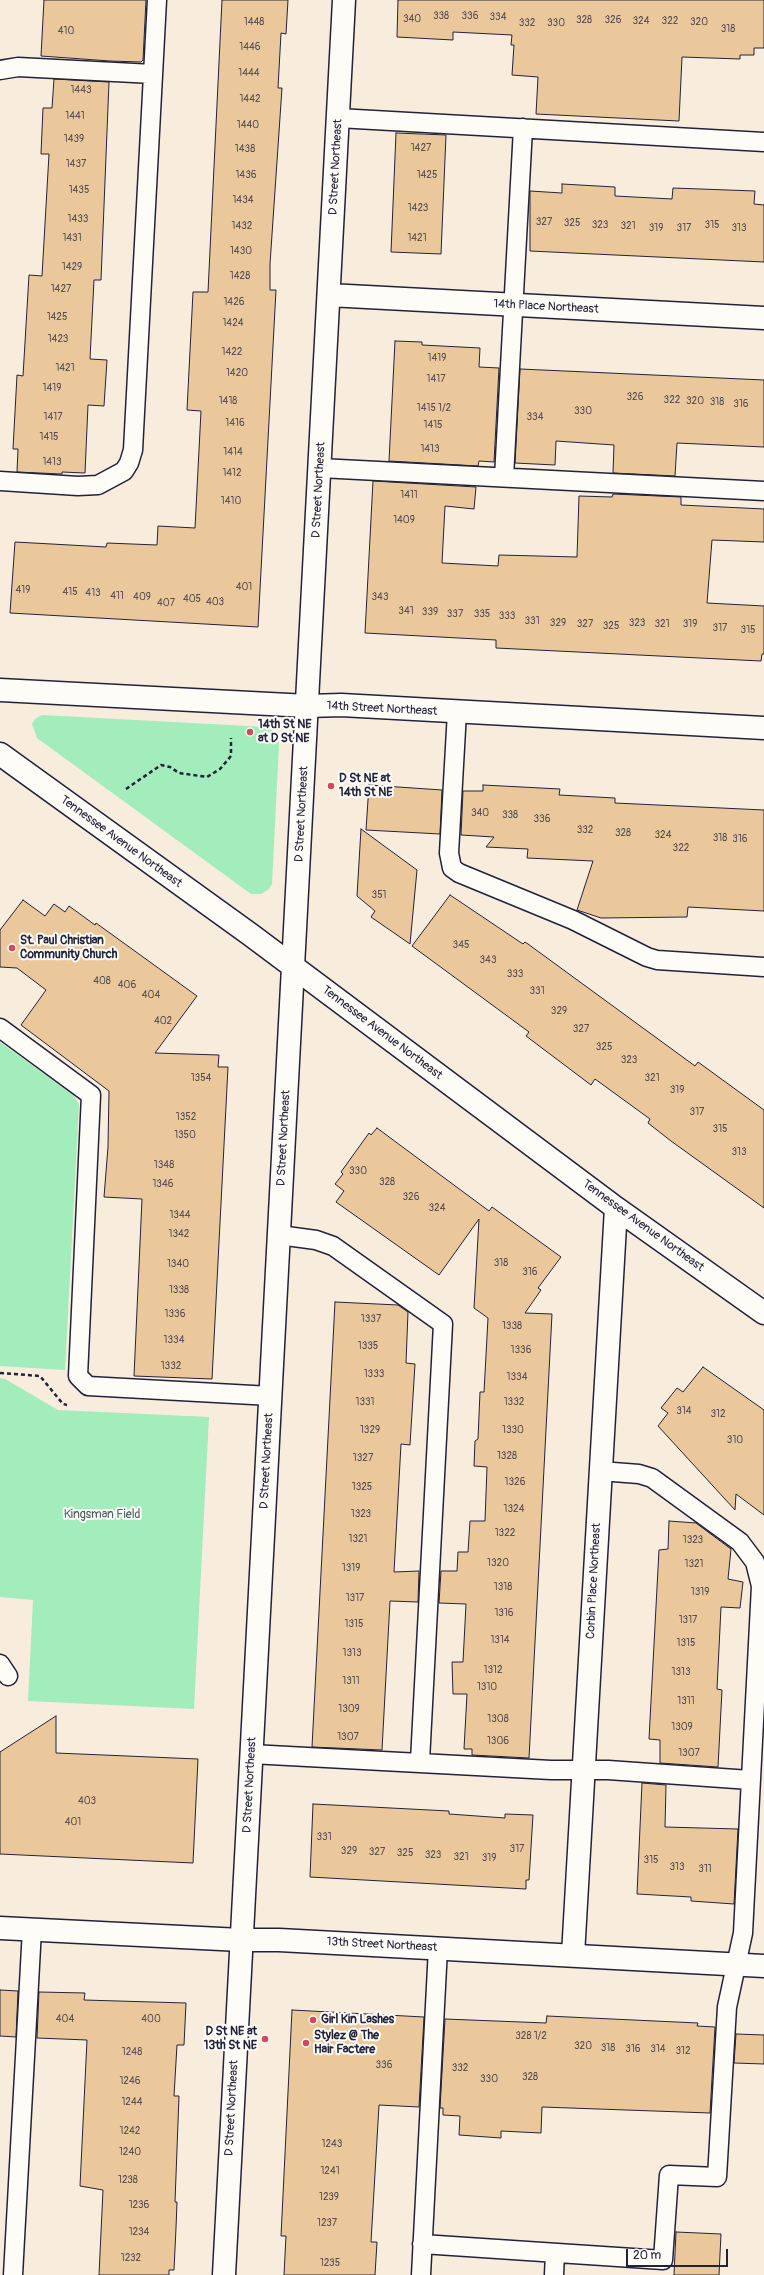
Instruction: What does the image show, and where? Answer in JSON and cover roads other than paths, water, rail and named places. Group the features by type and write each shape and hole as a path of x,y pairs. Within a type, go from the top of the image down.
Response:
{"street":[{"name":"D Street Northeast","path":"224,2275 308,706 344,0"},
{"name":"14th Place Northeast","path":"329,295 764,318"},
{"name":"14th Street Northeast","path":"0,690 764,728"},
{"name":"Tennessee Avenue Northeast","path":"0,754 294,967 616,1208 764,1313"},
{"name":"Corbin Place Northeast","path":"573,1955 616,1208"},
{"name":"13th Street Northeast","path":"0,1928 241,1940 279,1940 764,1966"}],"lane":[{"path":"0,481 78,486 98,485 124,471 134,450 157,0"},
{"path":"0,70 18,67 153,74"},
{"path":"338,118 764,142"},
{"path":"504,477 523,128"},
{"path":"320,468 764,491"},
{"path":"457,712 449,853 452,868 459,873 573,920 647,957 657,960 764,967"},
{"path":"0,1028 91,1096 78,1376 88,1386 271,1396"},
{"path":"279,1235 316,1240 333,1246 443,1324 420,1761"},
{"path":"422,2244 663,2260 670,2175 717,2177 727,2007 743,1933 761,1586 755,1562 740,1542 652,1478 639,1474 600,1471"},
{"path":"251,1754 420,1761 750,1780"},
{"path":"13,2275 32,1929"},
{"path":"421,2275 438,1948"},
{"path":"554,2275 555,2253"}],"place":[{"name":"14th St NE at D St NE","path":"250,732"},
{"name":"D St NE at 14th St NE","path":"331,786"},
{"name":"St. Paul Christian Community Church","path":"12,948"},
{"name":"Girl Kin Lashes","path":"313,2020"},
{"name":"D St NE at 13th St NE","path":"265,2039"},
{"name":"Stylez @ The Hair Factere","path":"306,2043"}],"park label":[{"name":"Kingsman Field","path":"102,1515"}]}
